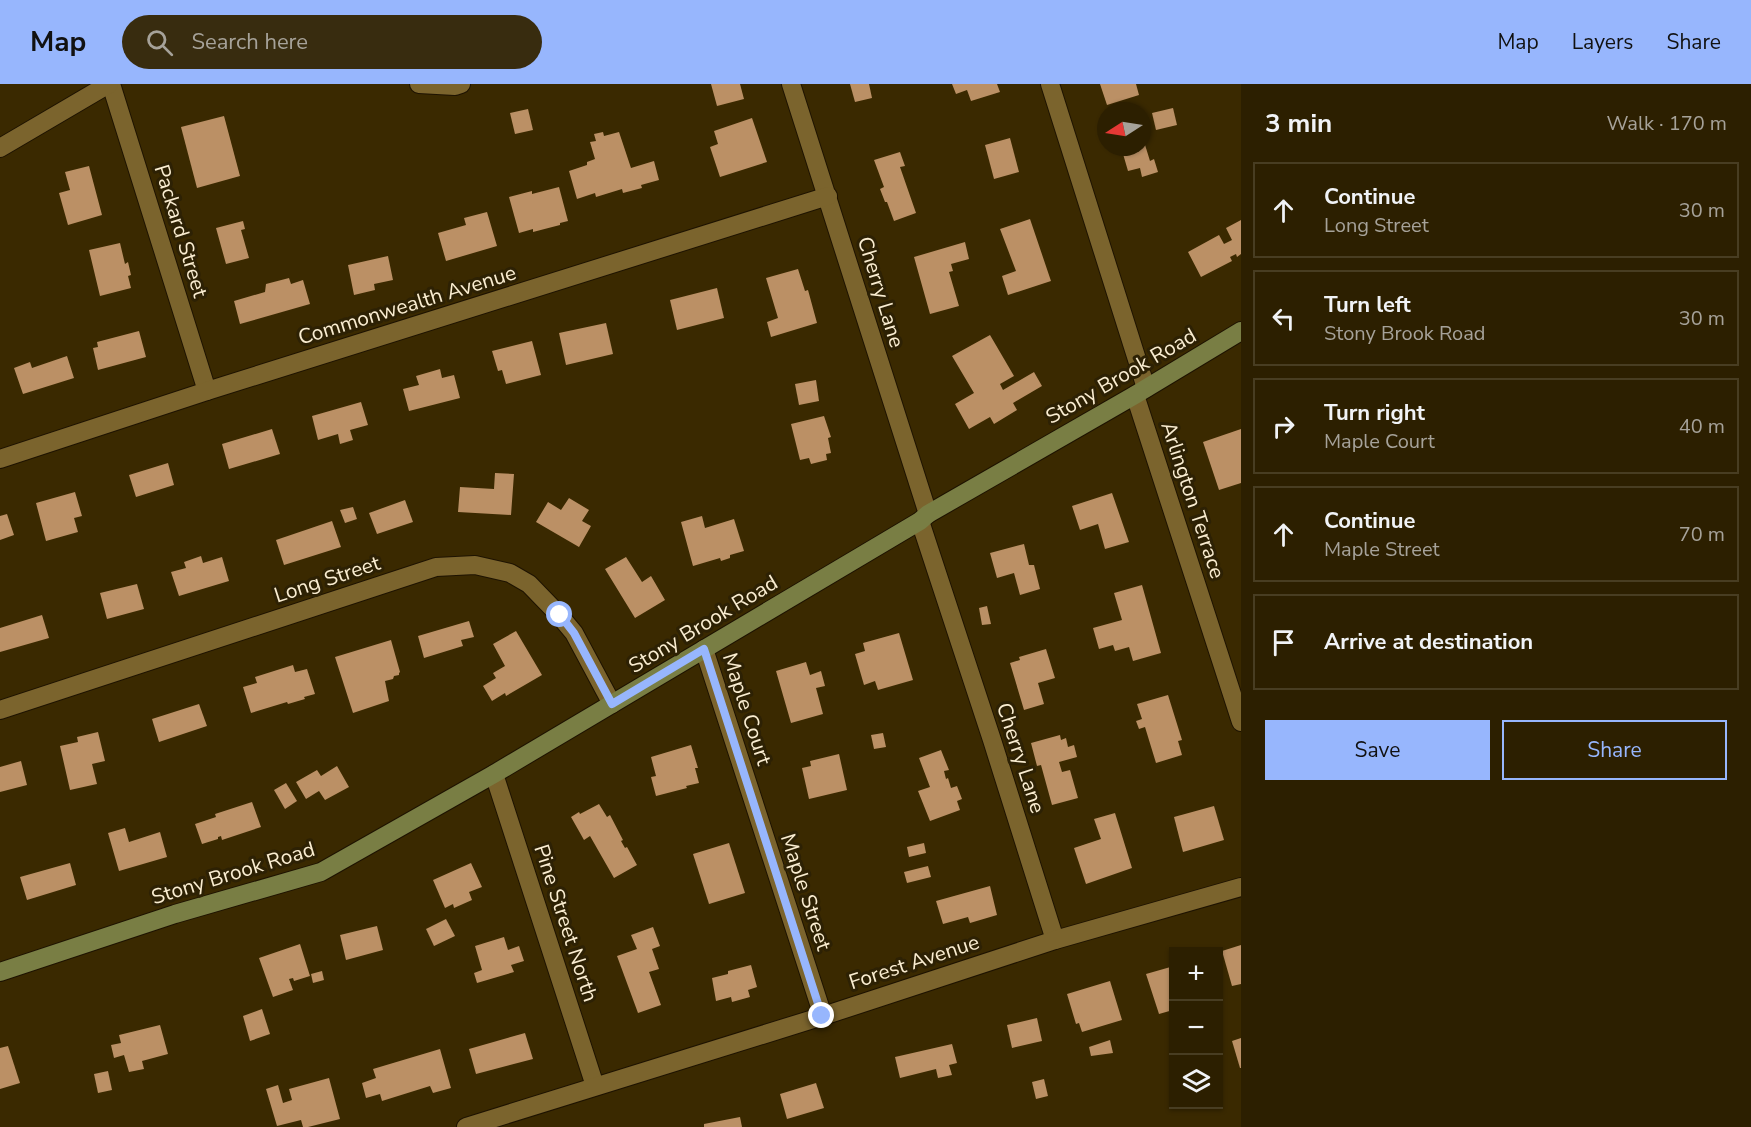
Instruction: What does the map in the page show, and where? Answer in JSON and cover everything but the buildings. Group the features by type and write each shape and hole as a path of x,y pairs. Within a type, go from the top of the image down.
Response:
{"main road":[{"name":"Stony Brook Road","path":"0,972 175,914 321,872 494,774 1241,332"}],"street":[{"path":"0,148 110,84"},
{"name":"Packard Street","path":"110,84 207,391"},
{"path":"419,84 455,86 461,84"},
{"name":"Cherry Lane","path":"791,84 828,196 924,518 1055,940"},
{"name":"Arlington Terrace","path":"1050,84 1241,722"},
{"name":"Commonwealth Avenue","path":"0,459 207,391 828,196"},
{"name":"Long Street","path":"0,710 436,567 457,565 475,565 510,573 528,584 560,615 574,633 612,704"},
{"name":"Maple Court","path":"704,649 746,782"},
{"name":"Pine Street North","path":"494,774 595,1086"},
{"name":"Maple Street","path":"746,782 822,1016"},
{"name":"Forest Avenue","path":"466,1127 822,1016 1055,940 1241,887"}],"route":[{"path":"560,615 574,633 612,704 704,649 822,1016"}]}
